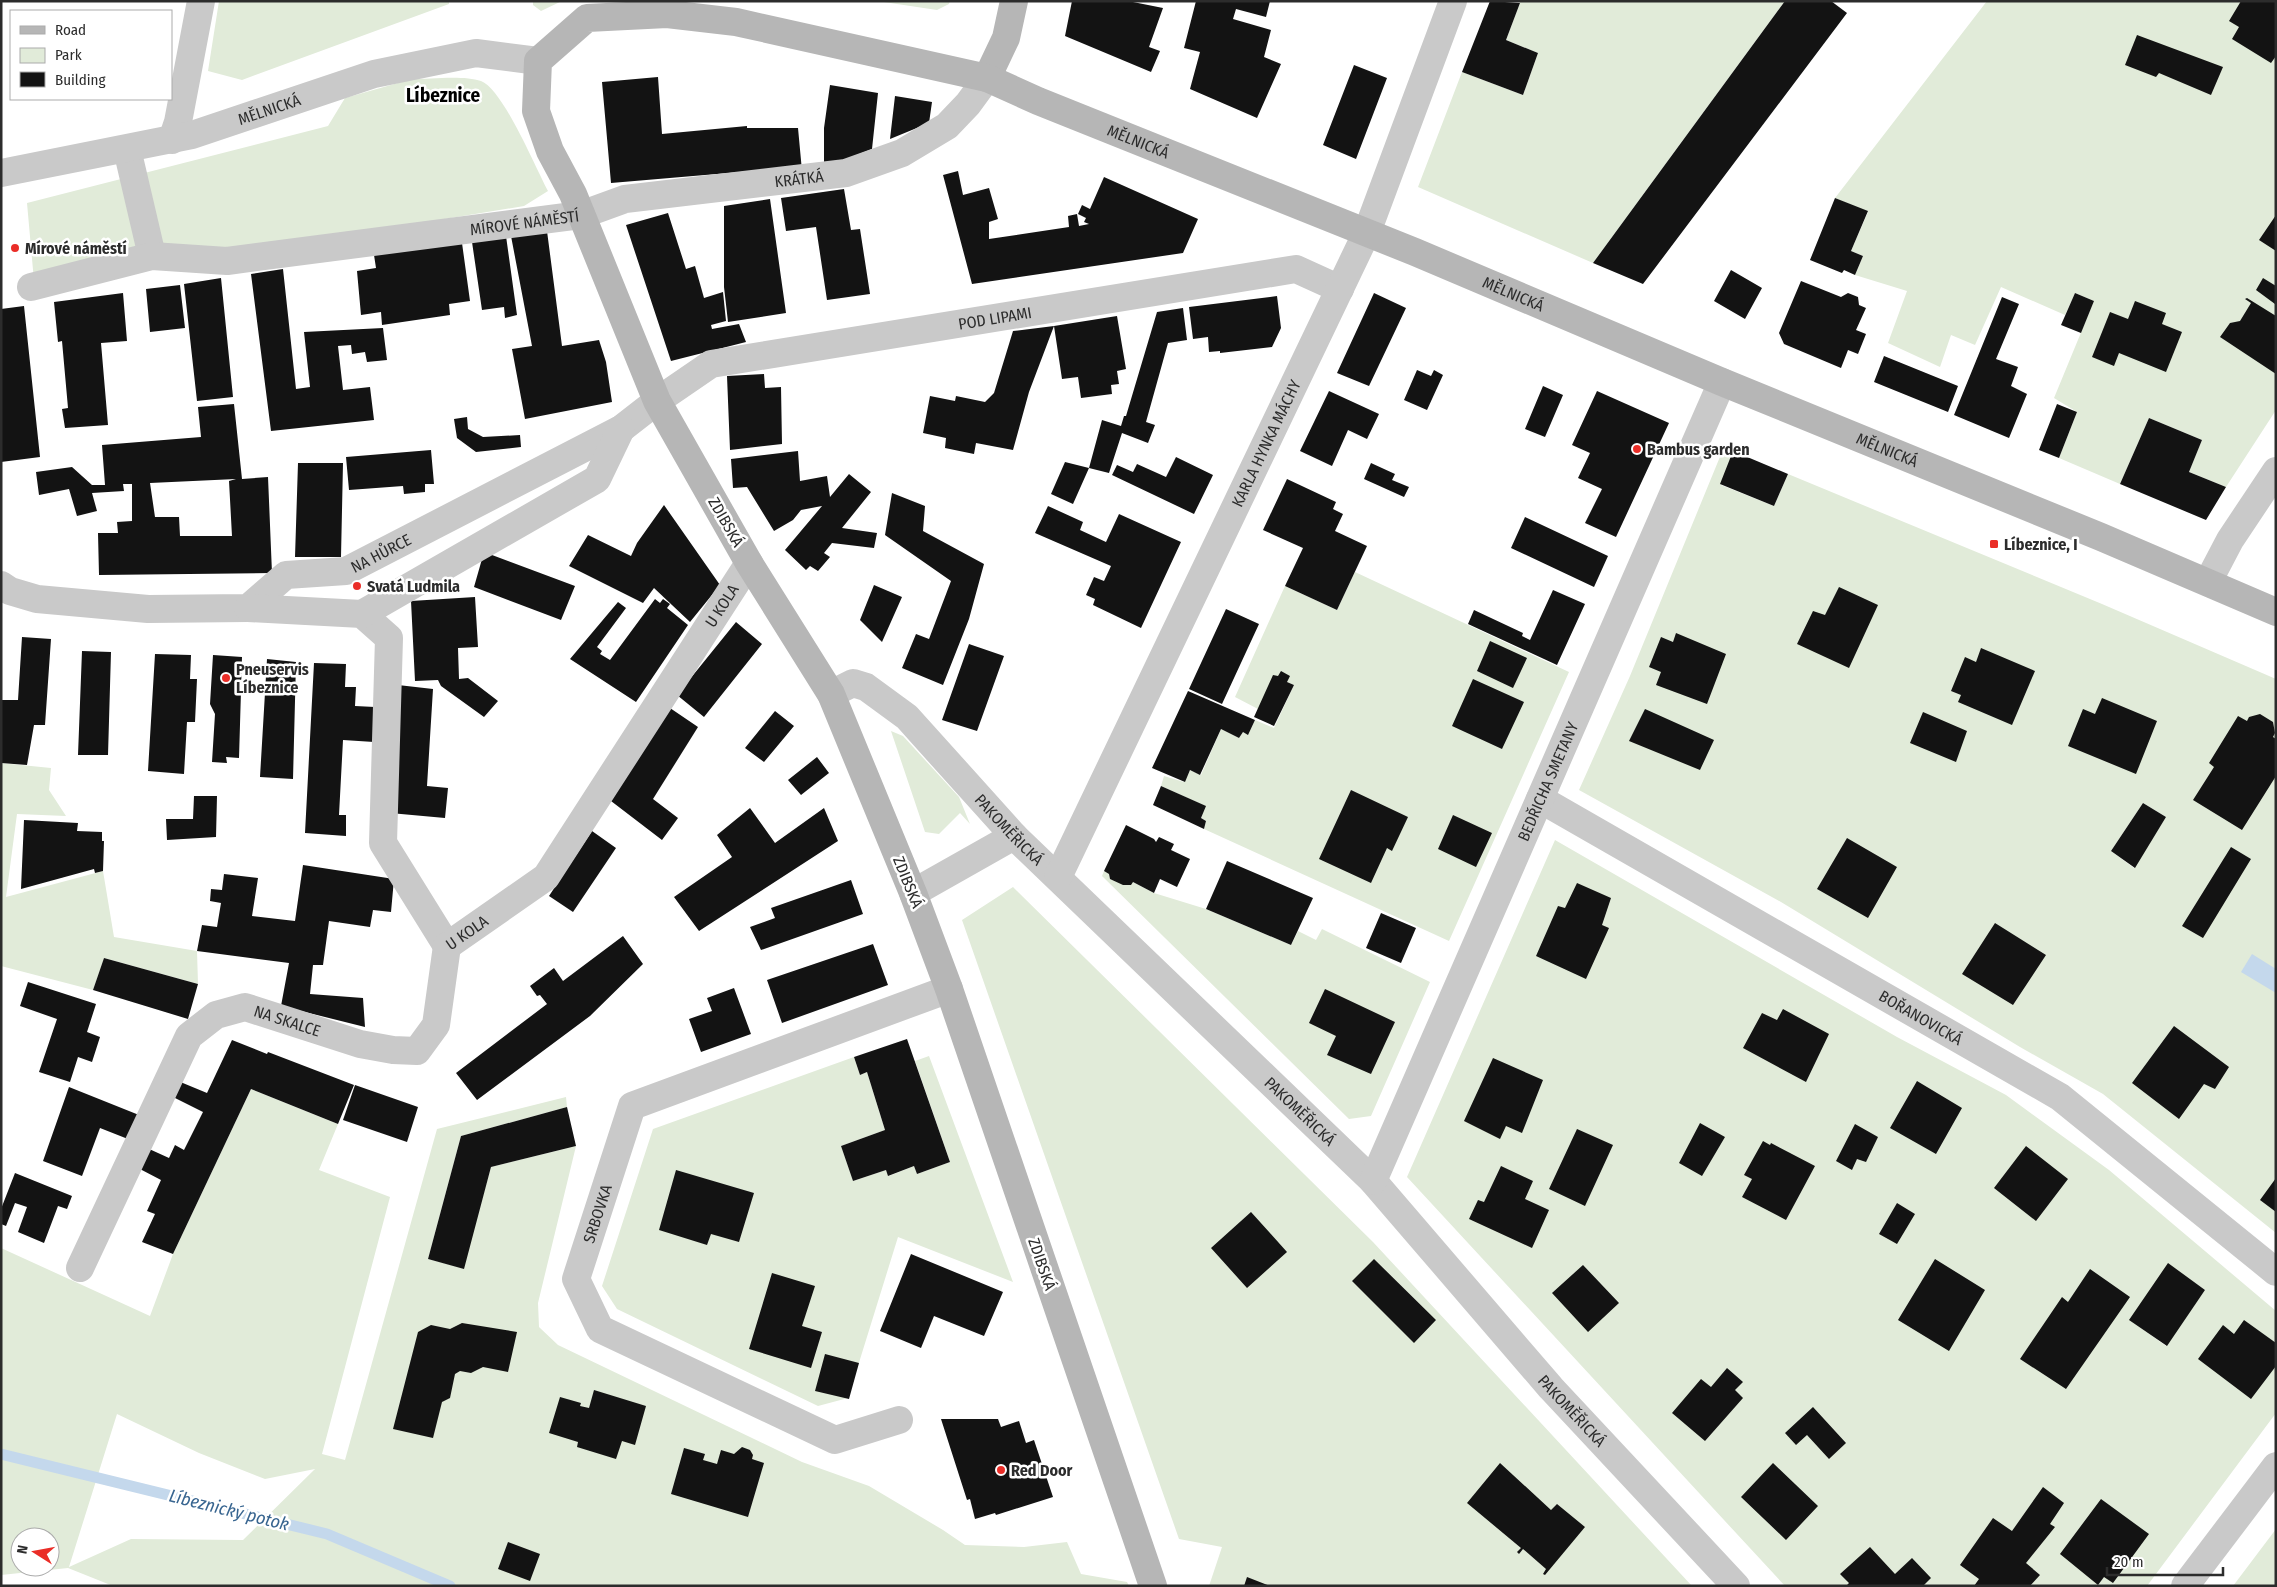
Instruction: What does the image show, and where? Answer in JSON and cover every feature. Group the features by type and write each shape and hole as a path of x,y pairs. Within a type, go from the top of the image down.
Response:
{"main road":[{"path":"988,78 1006,38 1014,1"},
{"name":"MĚLNICKÁ","path":"538,61 587,18 667,14 736,22 988,78 1038,101 1367,232 2276,612"},
{"name":"MÍROVÉ NÁMĚSTÍ","path":"538,61 536,111 550,151 574,194 581,215"},
{"name":"ZDIBSKÁ","path":"581,215 657,401 749,563 831,694 913,893 949,989 1153,1586"}],"street":[{"path":"172,140 178,122 201,1"},
{"name":"KARLA HYNKA MÁCHY","path":"1058,877 1367,232 1453,1"},
{"name":"MĚLNICKÁ","path":"1,173 192,135 374,74 476,53 538,61"},
{"name":"KRÁTKÁ","path":"581,215 625,199 846,173 902,153 946,126 968,104 988,78"},
{"path":"128,149 152,256"},
{"name":"MÍROVÉ NÁMĚSTÍ","path":"31,287 152,256 227,261 581,215"},
{"name":"POD LIPAMI","path":"657,401 711,364 1296,268 1340,289"},
{"name":"BEDŘICHA SMETANY","path":"1373,1181 1722,382"},
{"name":"NA HŮRCE","path":"248,608 286,575 346,572 622,429 657,401"},
{"name":"NA HŮRCE","path":"362,614 597,479 622,429"},
{"path":"2208,582 2230,540 2276,471"},
{"name":"U KOLA","path":"362,614 389,638 383,843 447,946 546,877 749,563"},
{"path":"6,588 37,599 148,609 248,608 362,614"},
{"name":"PAKOMĚŘICKÁ","path":"831,694 853,683 866,687 907,717 1014,836 1373,1181 1550,1388 1736,1586"},
{"name":"BOŘANOVICKÁ","path":"1540,799 2060,1097 2276,1272"},
{"path":"913,893 1014,836"},
{"name":"NA SKALCE","path":"80,1268 190,1036 216,1015 244,1007 360,1044 393,1050 417,1050 436,1025 447,946"},
{"name":"SRBOVKA","path":"899,1420 836,1440 600,1329 576,1279 632,1106 949,989"},
{"path":"2185,1586 2276,1466"}],"green space":[{"path":"219,1 449,1 449,4 242,80 208,71"},
{"path":"533,1 562,1 541,11 533,5"},
{"path":"877,1 950,1 949,4 937,10"},
{"path":"1517,1 1785,1 1593,263 1418,187 1462,72 1523,95 1538,53 1506,40 1520,3"},
{"path":"1987,1 2276,1 2276,410 2226,487 2189,472 2202,440 2149,418 2120,484 2059,458 2077,412 2054,398 2094,301 2075,293 2065,315 2001,287 1975,345 1951,335 1940,367 1888,343 1907,291 1855,275 1863,256 1851,251 1868,212 1835,198"},
{"path":"466,78 481,81 490,87 509,114 548,191 524,206 31,287 34,281 27,203 328,126 345,98 412,79"},
{"path":"1724,447 1733,451 1721,485 1774,506 1788,474 2102,604 2276,679 2276,1233 2103,1094 2020,1047 1781,902 1579,790 1630,676","holes":["2143,803 2166,817 2134,868 2111,851"]},
{"path":"1355,572 1569,672 1449,941 1204,829 1206,821 1201,818 1205,806 1161,786 1164,776 1184,782 1190,770 1201,775 1221,729 1239,738 1243,732 1248,734 1255,720 1274,728 1294,685 1287,682 1289,676 1278,676 1258,709 1235,697 1285,586 1337,610"},
{"path":"891,731 903,736 959,797 970,824 960,813 939,834 925,832"},
{"path":"1,763 51,768 49,790 66,816 17,814 6,897 103,871 114,937 197,951 198,984 104,958 93,990 1,966"},
{"path":"1555,840 1897,1037 2006,1095 2109,1170 2276,1311 2276,1413 2147,1586 1785,1586 1407,1177","holes":["2168,1264 2205,1290 2166,1346 2130,1320"]},
{"path":"1104,871 1109,874 1110,879 1133,882 1154,893 1206,909 1291,945 1298,931 1316,940 1322,929 1430,982 1371,1116 1349,1119 1102,876"},
{"path":"1013,887 1373,1242 1692,1586 1209,1586 1222,1547 1179,1539 962,920"},
{"path":"929,1056 1013,1282 898,1237 848,1398 818,1406 617,1309 602,1286 653,1129 854,1057 860,1075 867,1072 885,1130 841,1146 853,1181 886,1170 889,1176 914,1166 917,1174 950,1162 915,1061"},
{"path":"251,1089 338,1124 319,1170 390,1197 322,1454 345,1460 437,1129 566,1097 567,1107 461,1136 428,1259 463,1268 491,1167 576,1146 538,1303 539,1327 558,1345 802,1462 869,1486 965,1545 1024,1547 1067,1542 1081,1574 1127,1582 1129,1586 113,1586 68,1568 60,1569 60,1527 10,1527 10,1574 1,1575 1,1248 150,1316 173,1254","holes":["117,1414 199,1453 265,1479 315,1469 243,1540 131,1539 69,1567"]},
{"path":"2276,1529 2276,1586 2233,1586"}],"water":[{"path":"2252,954 2276,969 2276,993 2241,972"}],"building":[{"path":"1072,1 1128,1 1163,8 1149,47 1160,51 1151,72 1065,36"},
{"path":"1196,1 1270,1 1266,17 1236,9 1233,19 1271,30 1264,57 1281,64 1257,118 1190,89 1200,52 1184,48"},
{"path":"1490,1 1520,3 1506,40 1538,53 1523,95 1462,72"},
{"path":"1785,1 1831,1 1847,13 1643,284 1593,263"},
{"path":"2241,1 2276,1 2276,56 2271,63 2232,39 2239,27 2229,21"},
{"path":"2137,35 2223,67 2211,95 2159,73 2156,77 2125,65"},
{"path":"1354,65 1387,78 1356,159 1323,145"},
{"path":"658,77 662,134 747,126 747,128 798,128 802,171 752,171 611,183 602,82"},
{"path":"830,85 878,93 872,149 824,168 824,128"},
{"path":"895,96 932,102 929,123 890,139"},
{"path":"958,171 963,195 989,188 998,219 989,222 989,239 1069,227 1068,216 1077,214 1079,226 1089,224 1084,222 1086,218 1078,214 1082,205 1090,209 1104,177 1198,219 1183,253 972,284 943,175"},
{"path":"844,189 851,230 860,229 870,294 827,300 816,227 786,231 781,198"},
{"path":"1835,198 1868,211 1851,251 1863,256 1855,275 1844,270 1842,273 1810,260"},
{"path":"770,199 786,313 728,322 724,287 724,206"},
{"path":"668,213 686,269 695,266 704,298 723,292 726,321 711,325 712,329 739,324 746,342 671,361 626,225"},
{"path":"2276,215 2276,251 2259,240"},
{"path":"547,231 562,346 599,340 606,362 612,402 525,419 512,349 532,346 511,236"},
{"path":"506,236 517,315 505,318 504,307 482,310 472,242"},
{"path":"462,243 470,301 449,304 450,315 382,325 381,312 361,315 357,271 376,268 374,255"},
{"path":"283,269 296,389 310,387 304,332 383,328 387,360 367,362 365,352 352,354 351,345 338,346 343,390 370,387 374,420 271,431 251,274"},
{"path":"1731,270 1762,288 1745,319 1714,301"},
{"path":"221,278 233,397 197,401 184,284"},
{"path":"2263,278 2276,286 2275,304 2256,290"},
{"path":"1801,281 1841,297 1848,293 1858,297 1859,305 1866,308 1856,330 1866,334 1858,354 1848,350 1841,368 1784,344 1779,333"},
{"path":"180,285 185,328 150,332 146,289"},
{"path":"123,293 127,341 101,343 108,425 65,428 62,409 68,408 62,341 58,342 54,302"},
{"path":"1374,293 1406,308 1369,386 1337,373"},
{"path":"2075,293 2094,301 2081,333 2061,325"},
{"path":"1277,296 1281,328 1272,347 1220,353 1220,351 1209,352 1208,337 1193,339 1189,307"},
{"path":"2002,297 2019,304 1996,359 2018,367 2011,386 2027,394 2009,438 1954,415"},
{"path":"2247,298 2276,316 2276,374 2220,337 2230,323 2240,321 2251,303 2245,299"},
{"path":"2135,301 2166,313 2162,324 2182,332 2166,372 2119,353 2114,366 2092,357 2110,312 2128,319"},
{"path":"24,306 40,457 1,462 1,309"},
{"path":"1183,308 1187,340 1168,343 1146,422 1155,425 1148,443 1122,433 1109,473 1089,468 1102,420 1121,426 1124,416 1126,416 1157,312"},
{"path":"1117,316 1126,369 1117,371 1119,384 1111,385 1112,394 1081,398 1078,377 1062,379 1054,326"},
{"path":"1054,326 1029,392 1013,450 976,443 974,454 945,448 946,438 923,433 930,396 955,401 956,396 985,402 994,393 1013,331"},
{"path":"1884,356 1958,386 1948,412 1874,382"},
{"path":"1417,370 1431,376 1434,370 1443,375 1427,410 1404,400"},
{"path":"764,374 765,388 781,387 782,444 730,450 727,376"},
{"path":"1543,386 1563,395 1545,437 1525,429"},
{"path":"1329,391 1379,414 1367,439 1348,430 1332,466 1300,451"},
{"path":"1597,391 1669,423 1616,537 1585,523 1602,489 1578,478 1590,453 1572,445"},
{"path":"234,404 242,479 268,477 272,573 99,575 98,533 118,533 117,522 132,521 132,484 123,484 124,491 92,493 97,511 77,516 69,489 39,495 36,472 72,467 92,485 105,485 102,445 201,437 198,407","holes":["236,479 229,481 232,536 180,536 179,517 155,517 150,483"]},
{"path":"2057,404 2077,412 2059,458 2039,450"},
{"path":"467,417 468,429 483,437 520,435 521,447 476,452 457,438 454,419"},
{"path":"2149,418 2202,440 2189,472 2226,487 2206,520 2120,484"},
{"path":"431,450 434,484 425,484 425,492 404,494 403,486 349,490 346,457"},
{"path":"798,451 800,481 827,476 830,497 849,474 871,492 842,528 877,533 874,548 832,543 824,553 830,557 818,571 810,566 806,570 785,550 822,506 801,510 793,520 774,531 747,487 733,488 731,459"},
{"path":"1733,451 1788,474 1774,506 1720,484"},
{"path":"1176,457 1213,475 1194,514 1112,475 1117,465 1133,472 1137,464 1166,477"},
{"path":"1065,462 1089,468 1073,504 1051,494"},
{"path":"298,463 343,463 341,557 295,557"},
{"path":"1371,463 1395,474 1392,480 1409,487 1404,497 1364,479"},
{"path":"1287,479 1336,502 1333,509 1343,514 1335,531 1367,546 1337,610 1285,586 1303,548 1263,530"},
{"path":"892,493 925,506 923,531 984,564 969,619 943,685 902,668 916,634 929,639 951,581 885,535"},
{"path":"664,505 720,585 690,622 654,588 643,603 569,566 588,535 631,556 637,543"},
{"path":"1048,506 1083,522 1080,530 1106,542 1119,514 1181,542 1141,628 1093,605 1095,599 1086,595 1094,577 1104,581 1111,566 1035,533"},
{"path":"1525,517 1608,556 1594,587 1511,548"},
{"path":"484,552 575,586 561,620 474,587"},
{"path":"874,585 902,597 882,642 860,620"},
{"path":"1839,587 1878,605 1849,668 1797,644 1813,611 1825,615"},
{"path":"1553,590 1585,604 1557,665 1468,624 1474,610 1523,633 1522,636 1530,640"},
{"path":"475,597 478,647 458,648 459,679 468,678 498,701 484,717 441,686 438,680 415,681 411,601"},
{"path":"655,599 660,603 663,599 670,604 667,608 688,625 636,702 570,659 618,602 626,608 597,647 602,651 600,654 610,660"},
{"path":"1226,609 1259,624 1222,704 1189,689"},
{"path":"736,622 762,644 704,717 677,695"},
{"path":"1676,633 1726,654 1707,704 1656,685 1661,672 1649,667 1661,637 1673,642"},
{"path":"22,637 51,639 45,725 34,725 27,765 1,763 1,700 18,700"},
{"path":"1490,641 1527,658 1513,688 1477,671"},
{"path":"969,644 1004,656 977,731 942,720"},
{"path":"1981,648 2035,671 2012,725 1958,702 1961,695 1951,691 1965,657 1976,662"},
{"path":"82,651 111,652 108,755 78,755"},
{"path":"155,654 191,655 190,679 197,679 195,722 187,722 184,774 148,771"},
{"path":"213,655 242,657 239,758 226,757 227,763 212,762 215,714 210,704"},
{"path":"267,659 296,662 293,779 260,777"},
{"path":"314,663 346,664 345,687 356,687 355,706 375,707 374,742 343,740 339,815 346,815 346,836 305,833"},
{"path":"1281,671 1290,676 1287,682 1294,685 1274,726 1254,717 1273,675 1278,676"},
{"path":"1473,679 1524,702 1502,749 1452,726"},
{"path":"398,685 433,689 427,786 448,788 445,818 390,813"},
{"path":"1188,691 1255,720 1248,735 1243,732 1239,738 1221,729 1200,775 1190,770 1185,782 1152,768"},
{"path":"2102,698 2157,721 2136,774 2068,746 2083,709 2095,714"},
{"path":"670,708 698,727 653,799 678,818 662,840 611,801"},
{"path":"1645,709 1714,740 1700,770 1629,741"},
{"path":"775,711 794,726 764,762 745,748"},
{"path":"1923,712 1967,731 1956,762 1910,743"},
{"path":"2260,714 2273,722 2275,733 2273,737 2276,739 2276,776 2242,830 2193,800 2214,767 2209,763 2238,716 2247,721 2249,717"},
{"path":"817,757 829,773 801,795 788,780"},
{"path":"1161,786 1206,806 1201,818 1206,821 1204,829 1153,805"},
{"path":"1351,790 1408,817 1392,851 1387,848 1371,883 1319,859"},
{"path":"194,796 217,796 216,837 167,840 166,819 193,819"},
{"path":"2143,803 2166,817 2135,868 2111,851"},
{"path":"750,808 775,843 824,808 838,841 699,931 674,897 732,857 717,835"},
{"path":"1453,815 1492,833 1476,867 1438,849"},
{"path":"24,820 78,823 77,831 102,832 102,841 104,841 103,871 95,873 94,869 21,889"},
{"path":"1126,825 1154,839 1156,842 1159,837 1174,844 1171,850 1190,859 1177,887 1160,879 1154,893 1133,882 1131,885 1123,885 1110,879 1109,874 1104,871"},
{"path":"592,831 616,848 573,912 549,896"},
{"path":"1847,838 1897,867 1868,918 1817,889"},
{"path":"2231,847 2251,859 2203,938 2182,926"},
{"path":"1227,861 1313,898 1291,945 1206,909"},
{"path":"303,865 394,879 391,912 373,910 370,927 329,921 323,965 313,965 310,994 363,998 365,1027 281,1006 289,963 197,951 202,925 217,927 221,903 210,901 211,889 222,890 224,874 258,878 252,916 295,921"},
{"path":"851,880 863,914 761,950 750,927 775,918 771,908"},
{"path":"1577,883 1611,898 1602,925 1609,928 1586,979 1536,956 1558,906 1565,908"},
{"path":"1381,913 1416,928 1401,963 1366,948"},
{"path":"1995,923 2046,955 2013,1005 1962,974"},
{"path":"623,936 643,964 590,1016 477,1100 456,1073 547,1004 540,995 537,996 530,986 554,968 563,981"},
{"path":"873,944 888,985 782,1023 767,980"},
{"path":"104,958 198,984 188,1019 93,990"},
{"path":"28,982 96,1004 87,1032 100,1037 92,1062 78,1057 70,1082 39,1072 57,1019 20,1006"},
{"path":"734,988 751,1034 701,1052 689,1019 712,1011 707,998"},
{"path":"1325,989 1395,1022 1371,1074 1327,1055 1336,1036 1309,1023"},
{"path":"1783,1009 1829,1034 1806,1082 1743,1048 1762,1013 1777,1020"},
{"path":"2174,1026 2229,1067 2215,1089 2204,1084 2179,1119 2132,1083"},
{"path":"907,1039 950,1162 917,1174 914,1166 888,1176 886,1170 853,1181 841,1146 885,1130 867,1072 860,1075 854,1057"},
{"path":"232,1040 354,1085 338,1124 251,1089 173,1254 142,1242 155,1214 147,1211 161,1180 138,1168 147,1148 169,1158 175,1145 184,1150 203,1112 171,1096 178,1081 207,1093"},
{"path":"1493,1058 1543,1080 1522,1133 1506,1126 1500,1139 1464,1121"},
{"path":"1917,1081 1962,1108 1936,1154 1890,1128"},
{"path":"355,1085 418,1107 407,1142 343,1120"},
{"path":"69,1087 144,1117 133,1141 100,1128 82,1176 43,1161"},
{"path":"567,1107 576,1146 491,1167 464,1269 428,1259 461,1136"},
{"path":"1700,1123 1725,1137 1702,1176 1679,1163"},
{"path":"1855,1124 1878,1137 1866,1162 1857,1159 1852,1170 1836,1161"},
{"path":"1577,1129 1613,1145 1585,1206 1549,1189"},
{"path":"1763,1141 1770,1145 1771,1143 1815,1166 1786,1220 1742,1197 1752,1179 1744,1175"},
{"path":"2026,1146 2068,1179 2036,1221 1994,1188"},
{"path":"1501,1166 1533,1181 1525,1199 1549,1210 1532,1248 1469,1219 1478,1200 1484,1202"},
{"path":"676,1170 754,1193 739,1242 711,1234 707,1245 659,1230"},
{"path":"15,1173 72,1196 67,1209 58,1206 44,1243 18,1232 27,1207 15,1203 6,1226 1,1224 1,1209"},
{"path":"2276,1178 2276,1212 2260,1200"},
{"path":"1897,1203 1915,1214 1897,1244 1879,1234"},
{"path":"1251,1212 1287,1252 1247,1288 1211,1248"},
{"path":"911,1254 1003,1292 984,1336 934,1316 921,1348 880,1331"},
{"path":"1374,1259 1436,1320 1414,1343 1352,1281"},
{"path":"1935,1259 1985,1290 1949,1351 1898,1320"},
{"path":"2168,1263 2205,1290 2167,1346 2129,1320"},
{"path":"1583,1265 1619,1303 1588,1332 1552,1293"},
{"path":"2090,1269 2130,1297 2066,1389 2020,1359 2062,1297 2068,1302"},
{"path":"772,1273 815,1286 802,1326 822,1332 811,1368 749,1349"},
{"path":"2244,1320 2276,1343 2276,1366 2251,1399 2198,1359 2223,1325 2234,1334"},
{"path":"462,1323 517,1332 508,1372 483,1367 471,1373 460,1371 455,1374 450,1398 442,1402 433,1438 393,1429 418,1332 431,1325 450,1329"},
{"path":"825,1354 859,1363 849,1399 815,1391"},
{"path":"1727,1368 1743,1382 1735,1390 1743,1398 1705,1441 1672,1413 1701,1379 1711,1387"},
{"path":"594,1390 646,1406 635,1445 622,1441 616,1459 577,1447 578,1442 549,1433 560,1397 581,1403 580,1406 589,1408"},
{"path":"1813,1407 1846,1443 1829,1459 1807,1435 1796,1445 1785,1433"},
{"name":"Red Door","path":"941,1419 998,1419 1001,1427 1019,1421 1026,1443 1034,1440 1053,1497 996,1515 995,1513 975,1519 970,1499 967,1500"},
{"path":"742,1447 750,1450 753,1455 752,1459 764,1463 748,1517 671,1494 684,1448 705,1454 703,1460 717,1464 721,1450 734,1454"},
{"path":"1500,1463 1551,1510 1557,1504 1585,1527 1545,1575 1543,1574 1546,1569 1523,1549 1519,1554 1517,1552 1521,1548 1467,1503"},
{"path":"1773,1463 1818,1506 1786,1540 1741,1497"},
{"path":"2043,1487 2064,1503 2050,1524 2055,1527 2026,1563 2040,1575 2030,1586 1974,1586 1979,1579 1960,1565 1993,1518 2012,1531"},
{"path":"2101,1499 2149,1534 2113,1583 2104,1577 2098,1585 2060,1554"},
{"path":"508,1542 540,1554 530,1581 498,1569"},
{"path":"1870,1547 1895,1574 1912,1558 1931,1578 1923,1586 1846,1586 1849,1583 1840,1574"},
{"path":"1247,1577 1270,1586 1244,1586"}],"waterway":[{"name":"Líbeznický potok","path":"1,1454 327,1534 450,1586"}],"place":[{"name":"Mírové náměstí","path":"15,248"},
{"name":"Bambus garden","path":"1637,449"},
{"name":"Líbeznice, I","path":"1994,544"},
{"name":"Svatá Ludmila","path":"357,586"},
{"name":"Pneuservis Líbeznice","path":"226,678"},
{"name":"Red Door","path":"1001,1470"}],"district":[{"name":"Líbeznice","path":"443,95"}]}
